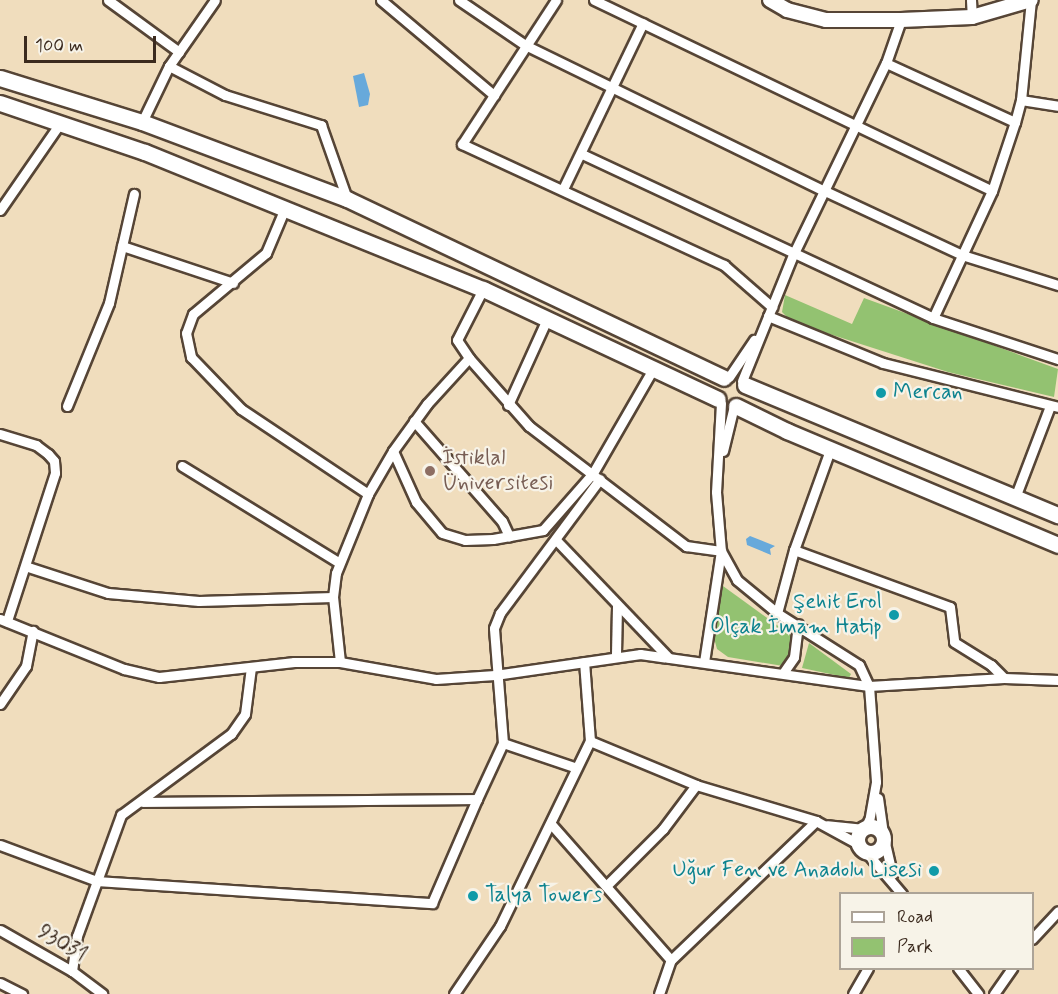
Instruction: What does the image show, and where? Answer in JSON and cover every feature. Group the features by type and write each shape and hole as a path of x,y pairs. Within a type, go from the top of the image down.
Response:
{"main road":[{"path":"0,78 142,122 347,199 735,380 1016,495 1058,515"},
{"path":"0,103 61,122 285,208 483,289 830,450 1058,545"},
{"path":"727,403 716,389 735,380"},
{"path":"727,403 744,400 735,380"}],"street":[{"path":"108,0 179,52"},
{"path":"142,122 169,66 214,0"},
{"path":"381,0 494,96"},
{"path":"459,0 525,45 825,191 962,255 1058,285"},
{"path":"556,0 462,144 724,265 770,311 884,363 1054,406 1016,495"},
{"path":"594,0 992,191"},
{"path":"770,0 826,20 901,21 972,17 1031,0 1022,100 992,191 933,318"},
{"path":"971,0 972,17"},
{"path":"735,380 764,326 793,255 886,63 901,21"},
{"path":"563,189 615,88 643,23"},
{"path":"886,63 1015,122"},
{"path":"169,66 225,95 321,125 347,199"},
{"path":"1022,100 1058,106"},
{"path":"0,210 61,122"},
{"path":"582,154 793,255 933,318 1058,359"},
{"path":"67,406 109,303 134,194"},
{"path":"285,208 266,253 233,283 193,314 186,333 191,357 241,409 368,494"},
{"path":"123,246 233,283"},
{"path":"483,289 457,340 468,358 489,376 508,405 686,546 721,551"},
{"path":"508,405 547,319"},
{"path":"735,380 764,326"},
{"path":"340,662 333,597 338,562 368,494 393,451 414,421 468,358"},
{"path":"0,845 97,881 432,903 503,743 495,675 494,628 500,613 557,541 596,476 653,369"},
{"path":"705,662 721,551 717,474 727,403"},
{"path":"414,421 502,521 509,536"},
{"path":"0,434 36,445 54,461 55,473 28,567 4,620 124,669 159,678 251,667 340,662 436,678 495,675 584,662 616,654 668,657 869,686 1004,678 1058,680"},
{"path":"777,613 794,550 830,450"},
{"path":"393,451 416,502 442,533 465,540 543,530 596,476"},
{"path":"182,466 338,562"},
{"path":"557,541 668,657"},
{"path":"794,550 950,607 954,642 991,665 1004,678"},
{"path":"721,551 737,580 777,613 798,624 859,665 869,686 876,782 884,838 895,882"},
{"path":"28,567 108,593 199,601 333,597"},
{"path":"616,654 617,604"},
{"path":"783,673 794,657 798,624"},
{"path":"0,704 26,666 33,631"},
{"path":"454,994 500,926 551,824 574,767 590,741 584,662"},
{"path":"72,971 77,936 121,815 143,802 231,734 245,714 251,667"},
{"path":"590,741 696,785 827,825 863,849 895,882 901,892"},
{"path":"503,743 574,767"},
{"path":"863,849 864,829 873,806 876,782"},
{"path":"608,884 663,829 696,785"},
{"path":"143,802 477,799"},
{"path":"659,994 671,960 816,821"},
{"path":"551,824 608,884 671,960"},
{"path":"827,825 864,829 873,827 884,838"},
{"path":"863,849 880,850 884,838"},
{"path":"1034,937 1058,911"},
{"name":"93031","path":"0,930 72,971 102,994"},
{"path":"853,994 867,970"},
{"path":"959,970 978,994"},
{"path":"994,994 1011,970"},
{"path":"0,983 22,994"}],"green space":[{"path":"785,295 852,324 864,298 1058,369 1054,397 948,372 792,322 782,312"},
{"path":"723,586 792,636 793,646 783,666 728,657 717,649 714,638"},
{"path":"809,643 851,674 849,678 802,668"}],"water":[{"path":"364,73 370,94 368,105 359,107 353,76"},
{"path":"750,536 775,546 770,549 771,555 747,545 746,539"}],"place":[{"name":"Mercan","path":"881,393"},
{"name":"İstiklal Üniversitesi","path":"430,471"},
{"name":"Şehit Erol Olçak İmam Hatip","path":"894,615"},
{"name":"Uğur Fen ve Anadolu Lisesi","path":"934,871"},
{"name":"Talya Towers","path":"473,896"}]}
